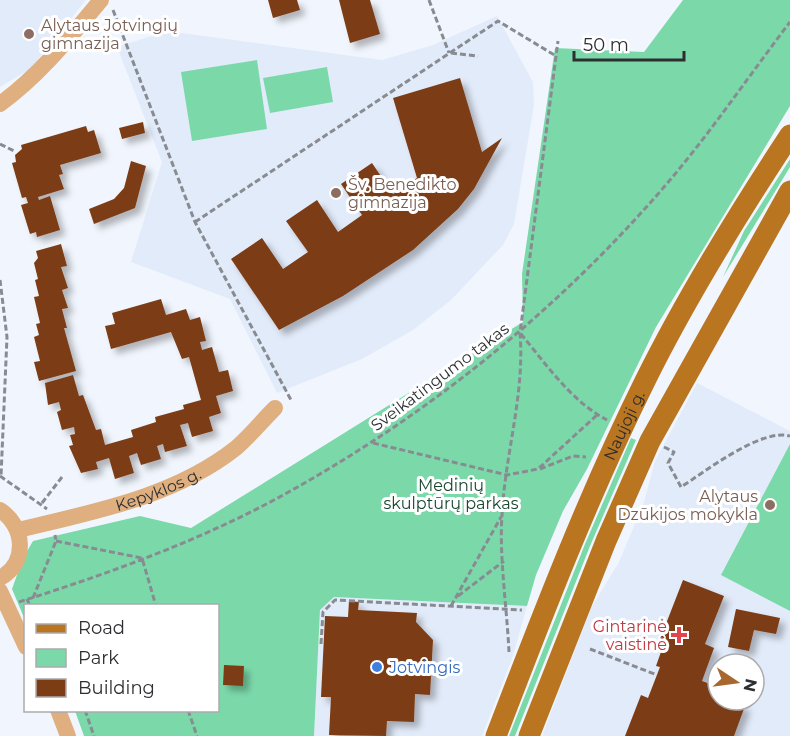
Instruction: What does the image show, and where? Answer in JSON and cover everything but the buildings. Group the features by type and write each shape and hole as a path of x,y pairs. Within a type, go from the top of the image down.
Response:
{"main road":[{"name":"Naujoji g.","path":"496,736 588,505 646,378 731,227 790,135"},
{"name":"Naujoji g.","path":"529,736 625,496 675,394 790,191"},
{"path":"646,378 675,394"}],"street":[{"path":"0,104 19,91 106,3"},
{"name":"Kepyklos g.","path":"18,530 140,500 219,459 237,447 275,408"},
{"path":"0,510 13,522 20,540 17,560 12,568 0,578"},
{"path":"3,598 24,643"},
{"path":"58,712 68,736"}],"path":[{"path":"429,0 449,53"},
{"path":"106,3 195,222 291,400"},
{"path":"195,222 498,21 556,56"},
{"name":"Sveikatingumo takas","path":"3,598 33,598 98,577 207,531 283,495 373,443 520,333 608,247 665,186 790,22"},
{"path":"509,660 502,516 516,412 521,349 520,333 558,41"},
{"path":"449,53 478,56"},
{"path":"0,144 16,152"},
{"path":"0,280 7,337 0,476 44,504 62,477"},
{"path":"538,469 597,415"},
{"path":"373,443 507,475 538,469 573,456 586,457"},
{"path":"451,606 502,516"},
{"path":"33,598 56,541 142,558 155,604"},
{"path":"455,598 504,561"},
{"path":"27,599 29,604"},
{"path":"321,644 323,612 335,600 522,610"},
{"path":"590,649 657,675"},
{"path":"85,712 94,736"},
{"path":"188,712 197,736"}],"shaded area":[{"name":"Alytaus Jotvingių gimnazija","path":"0,0 86,0 30,69 0,87"},
{"name":"Šv. Benedikto gimnazija","path":"497,16 533,82 534,105 514,224 503,245 451,300 413,330 362,359 277,393 230,299 131,262 162,162 117,47 167,31 382,60 433,45"},
{"path":"697,383 790,431 790,736 542,736 591,608 619,562 644,502 655,461"},
{"path":"334,597 527,606 513,656 482,736 314,736 320,610"}],"green space":[{"name":"Medinių skulptūrų parkas","path":"683,0 790,0 790,106 656,327 587,469 563,511 536,575 527,606 334,597 320,610 314,736 84,736 75,712 219,712 219,604 24,604 24,618 12,589 23,558 33,541 140,516 191,528 523,322 522,274 555,48 644,52"},
{"path":"257,60 267,129 192,141 181,72"},
{"path":"327,67 333,102 270,113 263,78"},
{"path":"790,159 790,167 723,277 744,231"},
{"path":"631,438 636,440 590,546 515,736 509,736 585,544"},
{"name":"Alytaus Dzūkijos mokykla","path":"790,444 790,611 721,575"}],"place":[{"name":"Alytaus Jotvingių gimnazija","path":"29,34"},
{"name":"Šv. Benedikto gimnazija","path":"336,193"},
{"name":"Alytaus Dzūkijos mokykla","path":"770,505"},
{"name":"Gintarinė vaistinė","path":"679,635"},
{"name":"Jotvingis","path":"377,667"}]}
